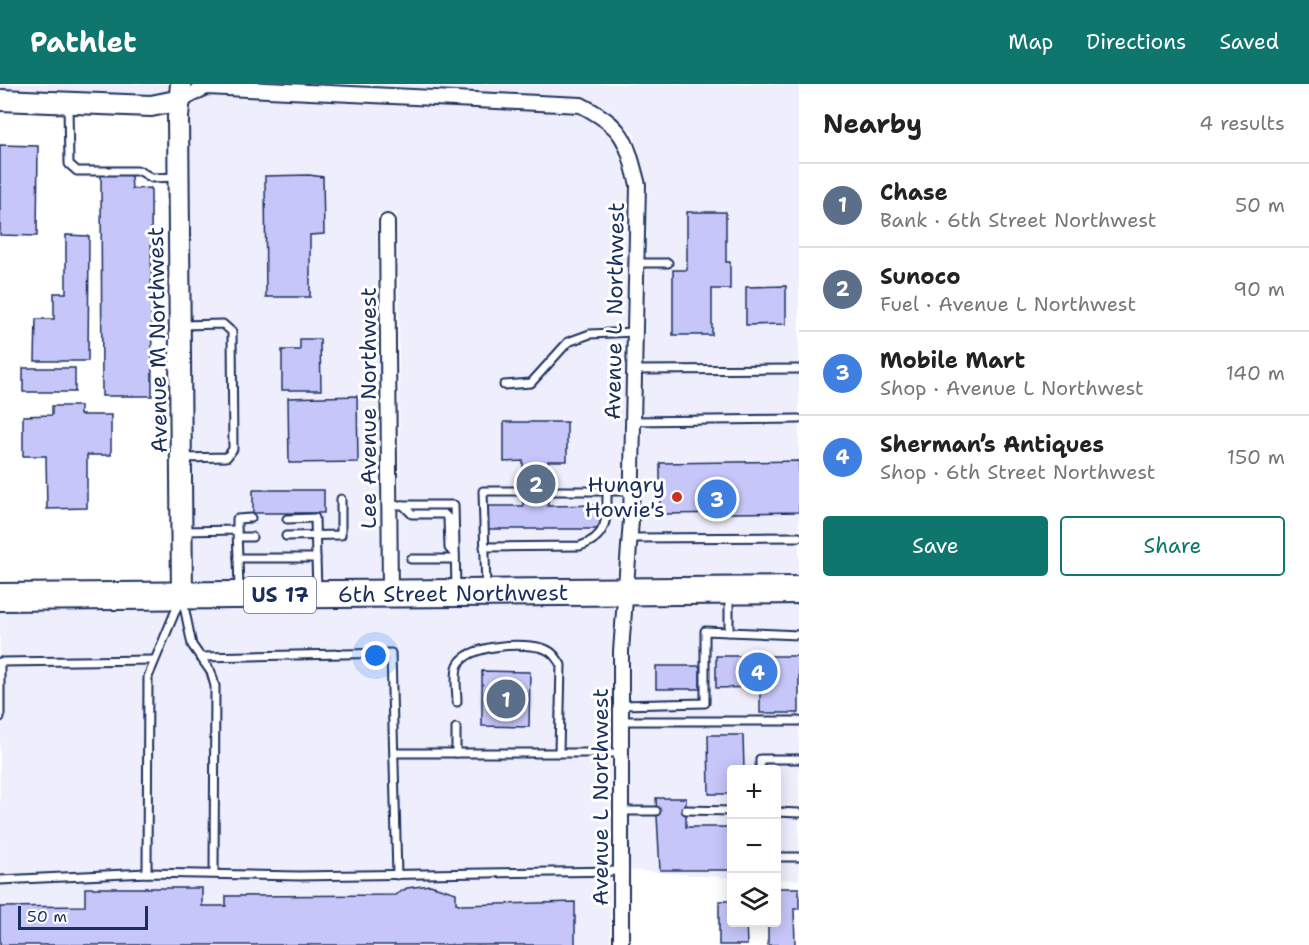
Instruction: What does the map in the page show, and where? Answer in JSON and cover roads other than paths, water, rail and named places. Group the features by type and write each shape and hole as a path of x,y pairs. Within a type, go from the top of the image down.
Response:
{"highway":[{"name":"6th Street Northwest","path":"0,597 799,590"}],"street":[{"name":"Avenue L Northwest","path":"181,92 206,87 581,105 603,116 626,140 638,185 632,491 621,651 621,945"},
{"path":"0,100 151,106 181,92"},
{"name":"Avenue M Northwest","path":"181,92 178,117 182,596"},
{"name":"Lee Avenue Northwest","path":"387,222 396,504 390,594"}],"lane":[{"path":"68,103 69,164 77,171 140,171 152,178 179,177"},
{"path":"636,263 668,263"},
{"path":"181,325 224,324 232,332 233,449 227,457 182,458"},
{"path":"504,385 531,383 568,342 590,334 635,332"},
{"path":"634,370 799,369"},
{"path":"633,421 799,419"},
{"path":"486,593 483,491 523,491"},
{"path":"548,491 632,491"},
{"path":"484,548 580,546 589,543 597,538 607,524 608,492"},
{"path":"286,536 340,536 341,499"},
{"path":"396,504 412,514 444,514 448,518 449,548 455,557"},
{"path":"396,504 454,505 456,593"},
{"path":"239,595 237,519 251,518"},
{"path":"287,519 315,518 317,594"},
{"path":"182,531 237,533 252,537"},
{"path":"630,538 799,537"},
{"path":"411,559 455,557"},
{"path":"238,558 316,558"},
{"path":"729,591 729,632"},
{"path":"182,596 192,645 211,672 215,686 214,873"},
{"path":"147,873 147,696 153,660 182,596"},
{"path":"621,705 705,703 705,631 799,635"},
{"path":"457,702 457,666 464,658 484,647 546,649 556,656 561,665 559,753"},
{"path":"200,657 391,653 397,875"},
{"path":"0,717 0,662 153,660"},
{"path":"621,721 799,721"},
{"path":"456,728 456,753"},
{"path":"395,753 621,753"},
{"path":"760,765 760,759 799,759"},
{"path":"686,810 727,811"},
{"path":"621,811 656,811"},
{"path":"781,812 799,813"},
{"path":"781,857 799,857"},
{"path":"0,880 147,873 397,875 621,871"}],"place":[{"name":"Sunoco","path":"536,484"},
{"name":"Hungry Howie's","path":"677,497"},
{"name":"Mobile Mart","path":"717,499"},
{"name":"Sherman’s Antiques","path":"758,672"},
{"name":"Chase","path":"506,699"}]}
